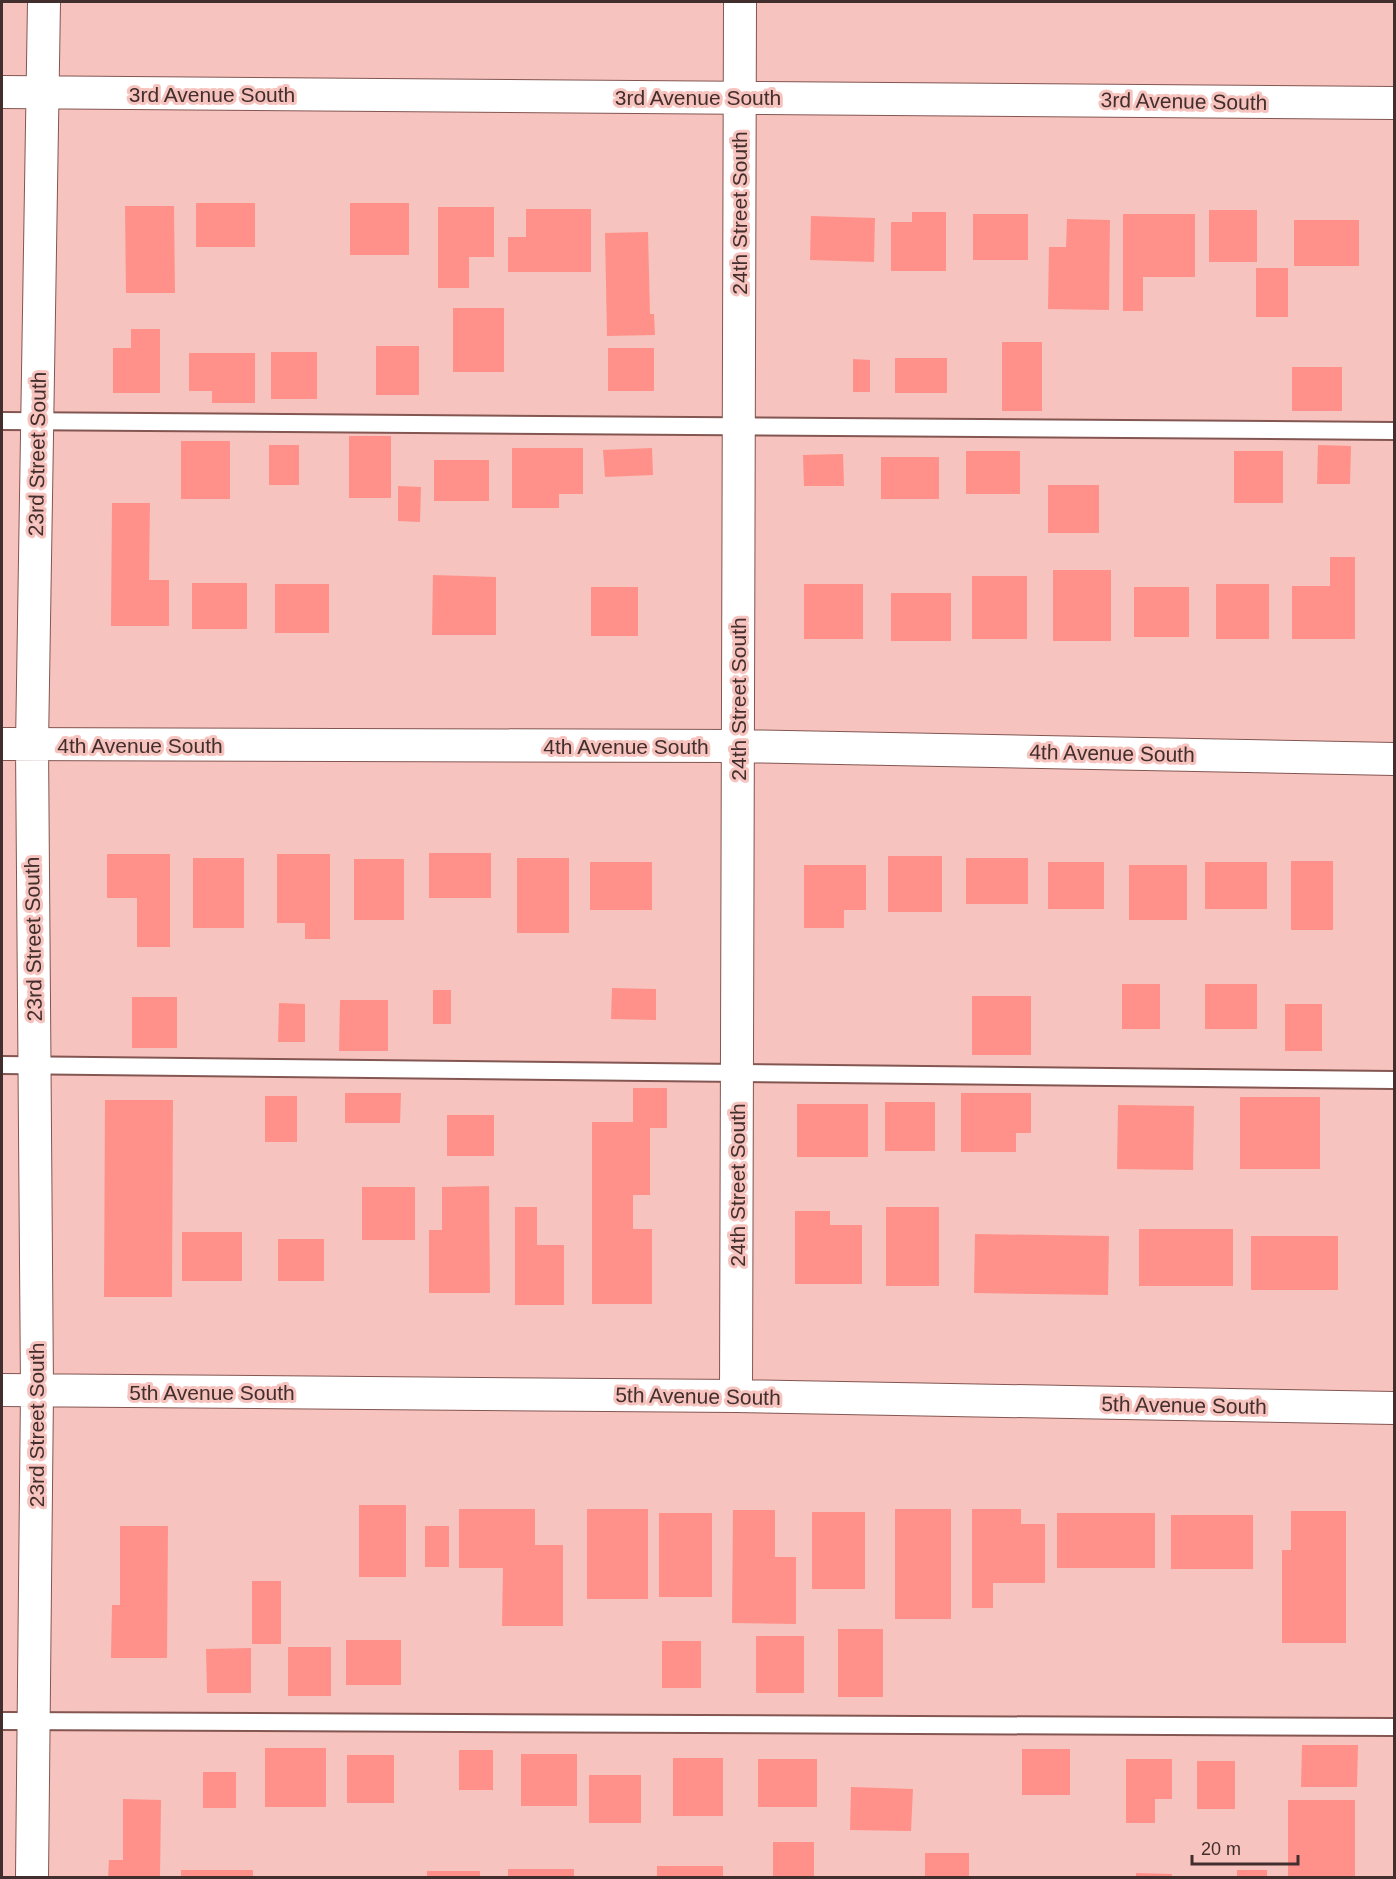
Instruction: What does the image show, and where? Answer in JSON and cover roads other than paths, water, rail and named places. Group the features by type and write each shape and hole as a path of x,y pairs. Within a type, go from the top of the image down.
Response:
{"street":[{"name":"23rd Street South","path":"32,1878 37,1390 34,1065 16,745 37,421 44,2"},
{"name":"24th Street South","path":"736,1396 740,2"},
{"name":"3rd Avenue South","path":"2,92 1395,103"},
{"name":"4th Avenue South","path":"16,745 738,746 1395,759"},
{"name":"5th Avenue South","path":"2,1390 736,1396 1395,1408"}],"lane":[{"path":"2,421 1395,431"},
{"path":"2,1065 1395,1080"},
{"path":"2,1721 1395,1727"}]}
